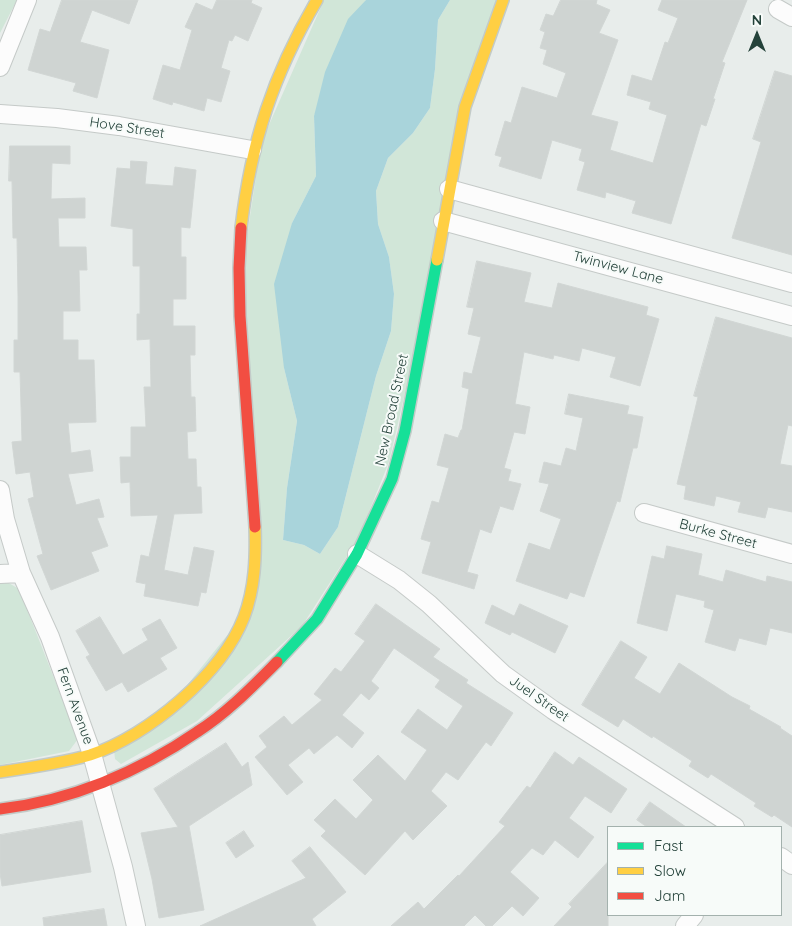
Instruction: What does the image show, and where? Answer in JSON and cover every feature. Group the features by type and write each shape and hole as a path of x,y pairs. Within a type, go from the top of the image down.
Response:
{"street":[{"path":"0,67 27,0"},
{"path":"0,772 26,769 92,754 132,734 173,706 208,675 236,636 250,599 255,562 255,519 239,270 241,212 252,150 279,69 317,0"},
{"name":"New Broad Street","path":"0,809 26,806 101,784 153,759 190,736 242,697 284,655 317,618 357,554 392,479 405,431 443,220 466,107 485,47 503,0"},
{"name":"Hove Street","path":"0,114 92,122 252,150"},
{"path":"449,189 792,283"},
{"name":"Twinview Lane","path":"443,220 792,316"},
{"name":"Fern Avenue","path":"0,490 21,573 50,637 92,754 123,867 136,926"},
{"name":"Burke Street","path":"644,513 792,554"},
{"name":"Juel Street","path":"357,554 399,580 429,604 502,674 553,710 733,826"},
{"path":"0,574 21,573"},
{"path":"685,926 693,916"}],"green space":[{"path":"0,0 17,0 0,33"},
{"path":"324,0 366,0 314,116 316,176 292,223 284,368 297,421 287,488 283,540 304,545 320,554 338,527 376,376 391,331 394,294 389,257 378,224 376,191 388,158 413,133 430,108 438,20 450,0 496,0 389,462 358,539 302,626 197,721 121,764 115,759 114,750 159,720 254,602 244,256 261,143"},
{"path":"0,582 7,582 19,589 78,739 69,751 0,765"}],"water":[{"path":"366,0 450,0 438,20 430,108 413,133 388,158 376,191 378,224 389,257 394,294 391,331 376,376 338,527 320,554 304,545 283,540 287,488 297,421 284,368 274,284 292,223 316,176 314,116 325,72 348,19"}],"building":[{"path":"62,0 138,0 129,24 92,10 80,42 109,50 97,98 73,91 76,83 28,70 40,29 50,32"},
{"path":"217,0 252,0 251,3 262,8 248,41 235,35 232,41 229,40 221,68 230,71 221,102 207,98 204,111 173,102 172,105 153,99 163,65 180,70 192,30 185,27 196,3 212,10"},
{"path":"561,0 597,0 596,4 610,10 599,33 618,40 591,115 618,122 610,150 653,163 667,115 649,109 651,102 627,95 632,75 652,81 665,42 668,43 678,18 658,10 662,0 747,0 722,62 725,63 713,99 715,99 706,126 701,124 671,224 632,213 636,201 606,192 605,198 577,190 585,162 579,160 582,149 552,140 541,179 499,166 502,157 495,155 505,121 511,123 522,87 557,98 566,73 543,64 547,50 540,48 545,32 540,30 546,14 553,16"},
{"path":"775,71 792,76 792,255 732,238 761,142 753,139"},
{"path":"10,146 70,146 70,164 52,163 51,199 85,198 85,218 58,218 59,247 86,247 87,270 79,270 80,311 63,311 63,340 78,340 78,360 94,360 96,422 68,423 71,453 90,450 93,471 68,474 76,505 99,499 104,517 97,518 108,546 91,552 99,571 51,590 37,556 43,554 28,499 34,497 30,472 16,474 12,442 22,441 20,372 14,372 14,340 18,340 17,238 13,238 12,181 9,181"},
{"path":"131,161 147,162 145,184 173,186 175,167 196,170 190,228 181,227 181,257 186,257 186,299 173,299 173,326 195,326 195,355 190,355 191,397 195,397 196,431 187,432 188,459 196,459 197,487 201,487 202,513 174,514 164,570 188,575 194,547 214,551 206,593 201,592 198,606 144,596 146,584 136,582 141,555 149,557 158,515 131,516 130,482 121,483 120,457 131,457 131,427 146,427 144,387 151,387 150,339 137,340 137,314 140,314 140,266 133,266 133,229 111,226 117,168 130,169"},
{"path":"477,261 531,273 524,302 552,308 558,283 648,307 646,315 659,319 640,386 610,377 616,357 582,348 579,361 554,355 553,359 524,352 515,404 530,407 525,434 514,432 504,468 511,470 508,481 521,484 513,510 500,506 491,533 480,529 467,572 478,575 474,589 422,573 431,542 421,539 432,501 439,503 449,468 437,465 445,434 458,438 462,430 469,389 462,387 464,372 472,374 481,337 468,334 474,308 467,307"},
{"path":"716,317 792,338 792,426 788,425 780,464 792,466 792,512 768,507 765,518 738,512 741,502 716,496 714,506 684,499 686,486 677,484 698,397 694,396"},
{"path":"569,394 629,406 627,414 643,417 637,448 633,448 620,502 617,501 584,597 570,592 567,599 516,581 529,543 550,550 561,519 540,511 549,484 539,482 544,462 561,466 566,448 576,451 583,418 565,414"},
{"path":"667,546 702,554 698,575 723,582 726,570 766,582 767,576 792,582 792,633 770,628 766,645 739,638 735,651 705,642 714,610 704,607 705,601 676,594 667,631 637,623 652,556 664,559"},
{"path":"376,604 440,649 433,657 468,680 466,683 513,713 491,746 486,742 458,780 446,772 431,791 447,806 413,840 405,831 365,875 321,836 326,831 314,820 335,799 356,819 373,800 353,780 378,755 405,781 427,750 401,732 418,709 447,730 463,706 435,687 440,680 394,648 371,681 379,688 369,700 361,693 342,715 364,733 352,748 337,735 314,754 309,748 288,765 303,782 287,795 255,757 267,747 259,736 284,716 292,725 322,700 314,694 335,668 341,672 365,641 355,634"},
{"path":"520,604 568,626 555,653 512,632 510,635 485,623 492,605 514,616"},
{"path":"100,617 123,655 148,640 142,629 160,619 177,648 160,658 167,669 128,692 122,682 106,691 86,657 90,655 76,631"},
{"path":"621,641 647,657 634,678 660,694 679,663 732,697 750,706 749,709 781,727 792,736 792,827 774,815 772,817 754,806 756,803 711,774 708,778 689,766 692,761 653,736 652,738 623,719 618,727 582,705"},
{"path":"226,743 242,767 248,762 252,785 189,826 204,910 159,918 141,833 178,827 154,789"},
{"path":"555,752 573,765 579,757 627,789 611,813 585,796 569,818 594,837 578,858 555,840 543,855 532,848 510,872 539,898 523,916 512,906 492,926 486,926 475,915 464,926 391,926 418,902 424,909 459,876 505,826 499,822 527,786 530,788"},
{"path":"650,802 685,826 646,826 637,820"},
{"path":"82,821 91,872 2,886 0,835"},
{"path":"244,831 254,846 236,858 226,843"},
{"path":"310,847 346,892 312,919 316,926 200,926 306,878 292,861"},
{"path":"607,863 608,926 554,926 572,907 569,904"},
{"path":"104,909 107,926 44,926 43,918"}],"traffic: fast":[{"path":"277,662 317,619 357,554 392,479 405,431 437,260"}],"traffic: slow":[{"path":"241,228 251,167 266,110 288,55 317,0"},
{"path":"437,260 465,107 503,0"},
{"path":"0,772 90,755 112,746 158,718 201,681 219,660 233,639 248,606 254,572 255,527"}],"traffic: jam":[{"path":"241,228 239,268 240,316 255,527"},
{"path":"0,809 26,805 78,792 152,760 219,717 277,662"}]}
